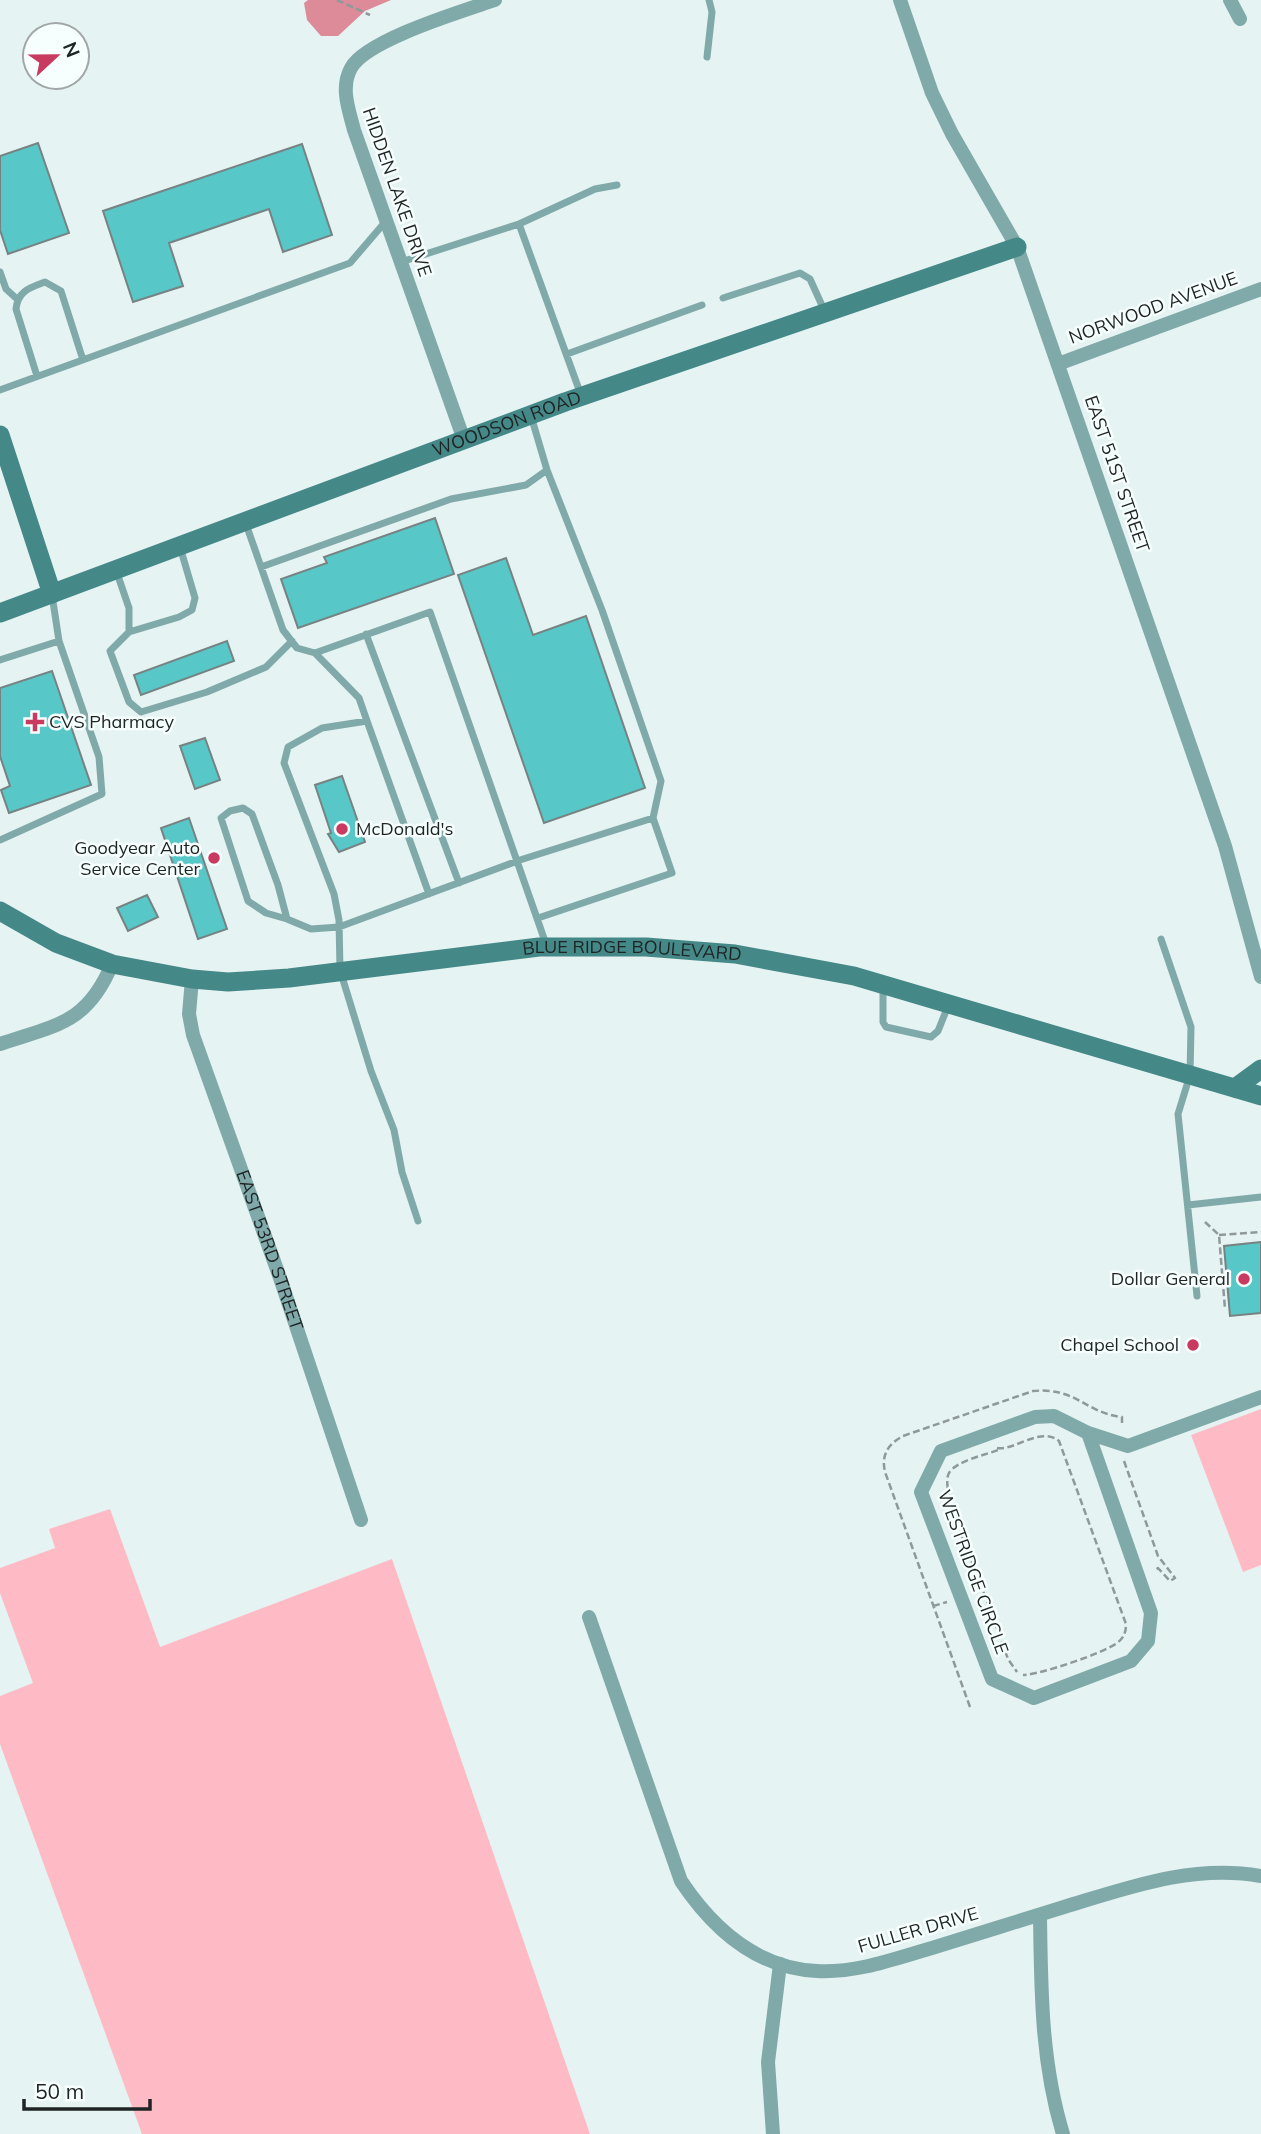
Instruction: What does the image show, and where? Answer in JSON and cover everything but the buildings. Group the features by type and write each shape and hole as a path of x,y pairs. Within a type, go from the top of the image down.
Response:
{"street":[{"name":"HIDDEN LAKE DRIVE","path":"464,440 344,94 351,67 371,47 495,0"},
{"name":"EAST 51ST STREET","path":"900,0 932,93 952,134 1017,247 1225,846 1261,976"},
{"path":"1230,0 1240,19"},
{"name":"WOODSON ROAD","path":"0,613 531,415 1017,247"},
{"name":"NORWOOD AVENUE","path":"1058,364 1261,289"},
{"path":"0,435 52,594"},
{"name":"BLUE RIDGE BOULEVARD","path":"0,911 57,943 112,964 192,979 228,982 548,947 646,947 735,954 854,976 1261,1096"},
{"path":"0,1044 69,1020 86,1010 103,985 112,964"},
{"name":"EAST 53RD STREET","path":"192,979 189,1014 193,1035 280,1278 361,1520"},
{"path":"1235,1088 1261,1069"},
{"name":"WESTRIDGE CIRCLE","path":"1088,1433 1151,1613 1148,1642 1131,1661 1034,1698 992,1679 921,1492 941,1451 1024,1421 1054,1416 1088,1433 1128,1446 1261,1397"},
{"name":"FULLER DRIVE","path":"589,1617 681,1881 701,1910 726,1935 748,1950 780,1964 817,1971 870,1967 1151,1880 1235,1872 1261,1876"},
{"path":"1040,1915 1041,2020 1056,2111 1063,2134"},
{"path":"773,2134 768,2062 780,1964"}],"lane":[{"path":"707,57 712,12 709,0"},
{"path":"401,262 519,223 595,190 617,185"},
{"path":"0,390 349,263 386,221"},
{"path":"519,223 582,397"},
{"path":"723,298 800,273 810,278 825,313"},
{"path":"1,274 6,289 17,299"},
{"path":"37,376 16,309 17,299 23,290 45,282 61,291 83,360"},
{"path":"567,354 702,305"},
{"path":"531,415 547,470 602,610 661,781 653,818 671,873 538,918"},
{"path":"261,567 451,499 526,485 547,470"},
{"path":"246,522 283,630 297,648 315,653 359,698 429,894"},
{"path":"180,546 195,598 192,610 179,617 129,632 110,651 129,702 141,712 206,692 266,667 292,641"},
{"path":"116,570 129,608 129,632"},
{"path":"0,840 102,794 99,757 59,641 52,594"},
{"path":"315,653 430,612 520,860 548,947"},
{"path":"366,634 459,883"},
{"path":"0,660 59,641"},
{"path":"367,722 323,728 288,747 284,763 334,894 339,928 340,970 371,1071 394,1130 402,1172 418,1221"},
{"path":"287,919 278,885 252,814 243,808 230,811 221,818 248,901 266,913 311,929 339,928 520,860 653,818"},
{"path":"1161,939 1191,1027 1190,1076 1178,1114 1197,1296"},
{"path":"883,984 883,1021 886,1027 931,1037 938,1031 949,1004"},
{"path":"1188,1206 1261,1197"}],"path":[{"path":"337,0 370,15"},
{"path":"1205,1222 1219,1235 1225,1309"},
{"path":"1219,1235 1261,1232"},
{"path":"970,1707 887,1479 884,1455 892,1442 903,1436 1025,1393 1055,1390 1079,1397 1110,1416 1122,1417 1122,1423"},
{"path":"983,1408 986,1416"},
{"path":"1054,1436 1059,1440 1124,1616 1126,1631 1112,1646 1040,1673 1019,1674 1008,1658 982,1588 950,1499 947,1479 953,1468 1036,1437 1054,1436"},
{"path":"995,1441 998,1450"},
{"path":"1124,1454 1158,1556 1175,1578 1170,1581 1156,1570"},
{"path":"967,1594 982,1588"},
{"path":"933,1606 949,1601"}],"shaded area":[{"path":"308,0 391,0 365,11 338,36 321,36 307,20 304,3"},
{"path":"1261,1409 1261,1565 1243,1572 1191,1435"},
{"path":"110,1509 160,1647 392,1559 590,2134 142,2134 0,1744 0,1696 33,1683 0,1593 0,1568 55,1548 49,1529"}],"place":[{"name":"CVS Pharmacy","path":"35,722"},
{"name":"McDonald's","path":"342,829"},
{"name":"Goodyear Auto Service Center","path":"214,858"},
{"name":"Dollar General","path":"1244,1279"},
{"name":"Chapel School","path":"1193,1345"}]}
